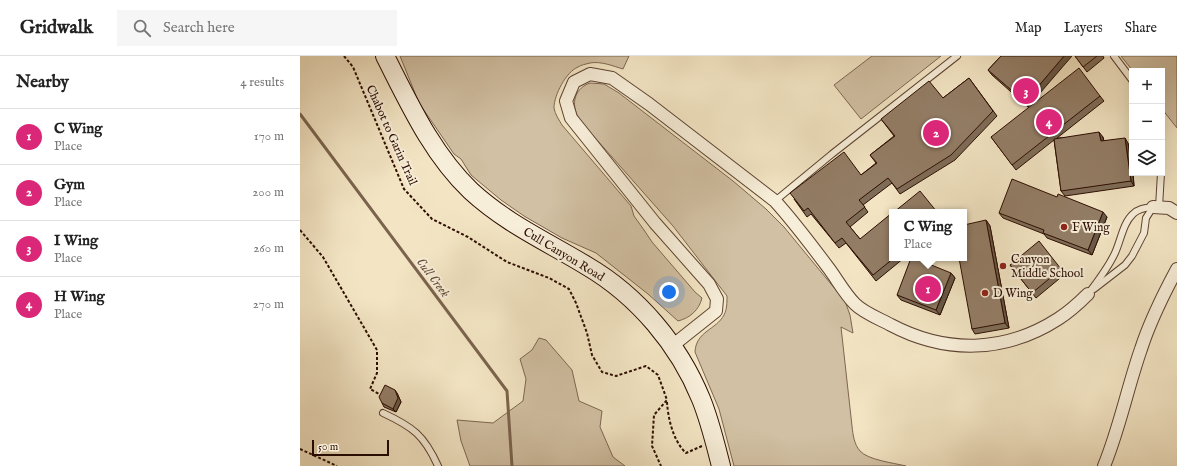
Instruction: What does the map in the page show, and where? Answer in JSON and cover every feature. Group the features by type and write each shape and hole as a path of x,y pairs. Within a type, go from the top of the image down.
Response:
{"street":[{"name":"Cull Canyon Road","path":"386,56 408,101 433,144 452,171 470,190 499,214 521,229 589,266 621,289 637,304 672,346 701,399 715,441 721,466"},
{"path":"672,346 716,311 717,299 709,284 655,223 571,118 566,101 574,82 590,74 612,78 649,104 775,201 792,220 856,304 906,333 930,341 962,346 980,346 1013,340 1045,327 1059,319 1088,294"},
{"path":"1156,207 1170,208 1177,213"},
{"path":"1104,466 1116,436 1140,351 1147,332 1167,287 1177,269"}],"lane":[{"path":"775,201 832,154 957,56"},
{"path":"1114,56 1129,76"},
{"path":"1088,294 1125,265 1132,256 1144,233 1146,218 1156,207 1161,176"},
{"path":"1088,294 1107,268 1115,253 1127,221 1134,213 1142,208 1156,207"},
{"path":"383,413 405,423 414,430 424,441 438,466"}],"path":[{"name":"Chabot to Garin Trail","path":"344,56 353,67 404,189 432,219 468,238 507,262 550,278 570,289 587,333 592,355 602,372 616,376 646,366 658,375 668,400"},
{"path":"300,230 323,257 377,350 377,373 370,389 379,394"},
{"path":"668,400 668,411 680,448 686,453 715,441"},
{"path":"661,466 652,446 654,415 668,400"},
{"path":"300,449 337,466"}],"shaded area":[{"path":"400,56 629,56 623,69 598,63 590,63 579,66 569,74 562,84 556,97 554,108 562,125 631,206 634,216 652,242 695,292 702,298 696,310 690,316 678,321 648,294 596,253 562,238 524,216 501,200 471,175 461,159 454,154 419,103"},
{"path":"872,56 941,56 861,119 834,85"},
{"path":"1121,56 1177,56 1177,128 1165,113 1165,68 1131,68"},
{"path":"590,83 604,84 619,93 733,181 766,209 784,227 845,301 850,315 853,333 841,327 852,429 856,445 860,451 869,457 906,466 734,466 719,409 695,352 699,339 724,315 727,296 673,226 578,117 575,110 576,96 581,88"},
{"path":"539,338 546,340 572,370 579,401 602,411 600,427 613,457 625,466 470,466 461,441 457,420 493,423 523,401 526,379 520,359 532,350"}],"building":[{"path":"1001,56 1064,56 1025,102 988,70"},
{"path":"1075,56 1097,56 1083,67"},
{"path":"1079,68 1100,96 1012,165 991,137"},
{"path":"969,78 993,111 951,155 897,189 888,178 859,200 865,207 846,222 860,239 889,215 889,261 890,261 873,275 842,238 835,243 808,208 804,211 790,193 844,152 861,175 877,163 870,155 895,136 881,119 929,81 943,98"},
{"path":"1099,132 1101,141 1125,138 1129,176 1130,176 1131,181 1061,191 1054,139"},
{"name":"F Wing","path":"1012,179 1057,197 1058,194 1103,212 1088,250 1043,233 1044,230 999,213"},
{"path":"920,191 935,209 898,209"},
{"name":"D Wing","path":"986,220 1005,323 972,329 960,261 967,261 967,224"},
{"path":"1039,241 1061,269 1032,293 1010,265"},
{"path":"910,261 921,261 951,273 936,310 897,295"},
{"path":"385,385 395,390 398,398 393,409 382,403 379,397"}],"waterway":[{"name":"Cull Creek","path":"300,114 507,391 512,466"}],"place":[{"name":"I Wing","path":"1026,91"},
{"name":"H Wing","path":"1049,122"},
{"name":"Gym","path":"936,133"},
{"name":"F Wing","path":"1064,227"},
{"name":"Canyon Middle School","path":"1003,266"},
{"name":"C Wing","path":"928,289"},
{"name":"D Wing","path":"985,293"}]}
